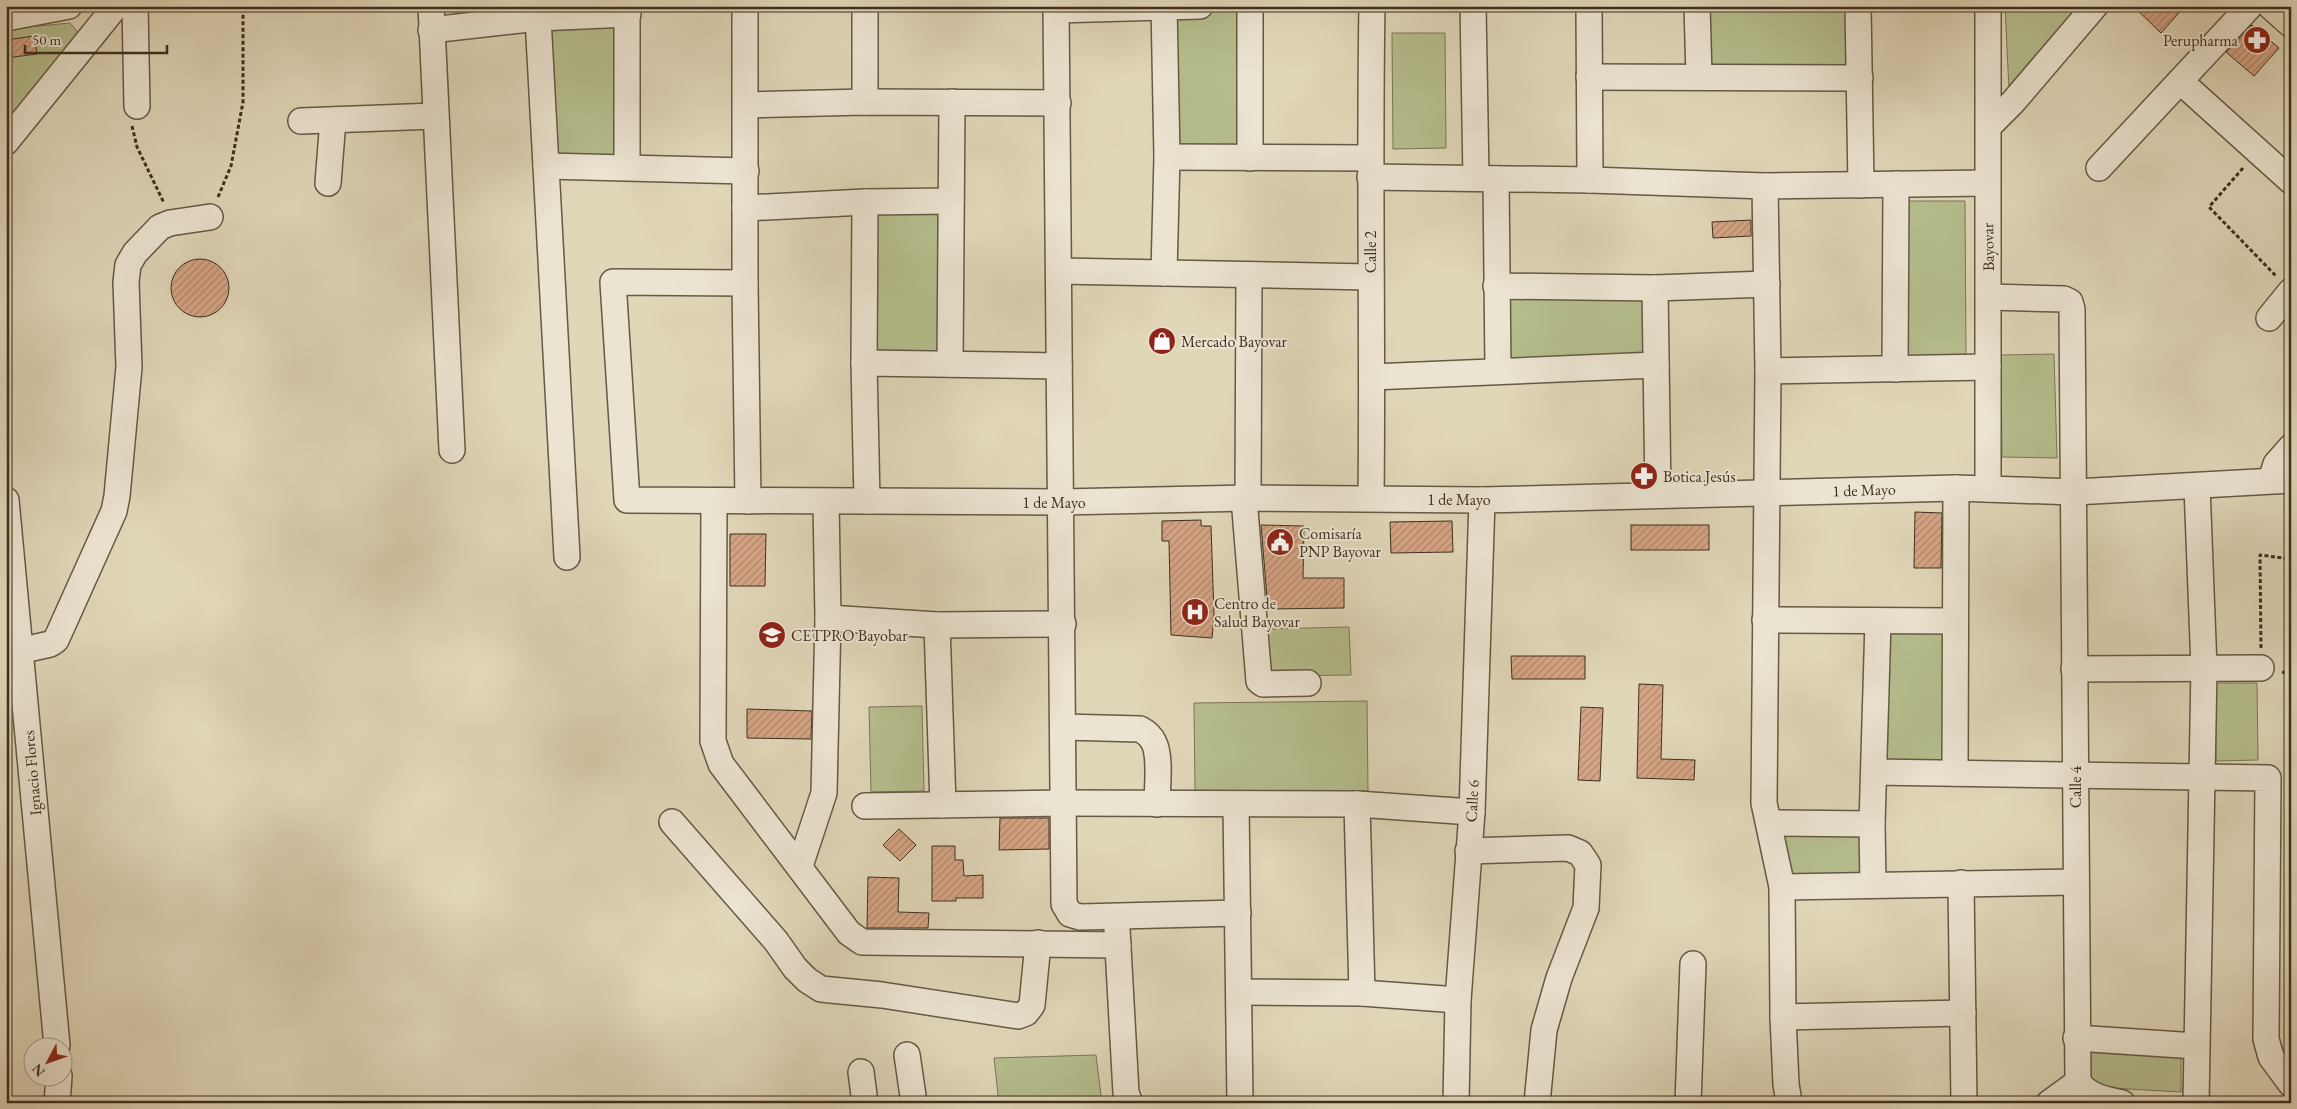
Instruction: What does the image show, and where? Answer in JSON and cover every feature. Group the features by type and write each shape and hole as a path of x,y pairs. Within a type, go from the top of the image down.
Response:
{"main road":[{"path":"2272,6 2291,23"}],"street":[{"path":"6,18 69,6"},
{"path":"6,142 116,6"},
{"path":"134,112 135,6"},
{"path":"745,6 745,283 748,501"},
{"path":"865,102 866,6"},
{"path":"1164,6 1167,157 1164,273"},
{"path":"1200,6 1056,8 1059,271 1058,366 1062,502 1064,904 1070,914 1080,917 1238,913"},
{"path":"1250,6 1250,158"},
{"name":"Calle 2","path":"1371,498 1372,377 1369,167 1372,6"},
{"path":"1473,6 1496,286 1498,370"},
{"path":"1590,6 1590,180"},
{"path":"1698,6 1699,76"},
{"path":"1858,6 1862,184"},
{"name":"Bayovar","path":"1988,6 1988,489"},
{"path":"1989,126 2014,102 2095,6"},
{"path":"2099,168 2250,6"},
{"path":"452,450 431,18 538,18 628,10 628,167"},
{"path":"538,18 567,557"},
{"path":"1589,77 1860,78"},
{"path":"2180,81 2291,181"},
{"path":"746,104 865,102 1058,103"},
{"path":"950,364 952,102"},
{"path":"301,121 435,116"},
{"path":"328,183 333,120"},
{"path":"1167,157 1250,158 1486,178 1765,186 1987,183"},
{"path":"546,166 746,171"},
{"path":"1896,184 1896,369"},
{"path":"1765,186 1768,371 1764,803 1782,887 1783,1017 1786,1084 1789,1103"},
{"path":"745,208 865,202 951,201"},
{"path":"865,202 864,363 867,501"},
{"path":"14,653 50,644 56,640 114,511 119,485 129,367 126,282 128,265 160,227 170,223 210,217"},
{"path":"1059,271 1370,276"},
{"path":"1249,274 1246,498 1259,681 1263,684 1308,683"},
{"name":"1 de Mayo","path":"745,283 613,282 626,500 826,502 1062,502 1246,498 1482,500 1956,488 2075,492 2281,480"},
{"path":"1496,286 1655,288 1767,284"},
{"path":"1655,288 1658,495"},
{"name":"Calle 4","path":"1989,297 2064,299 2070,302 2072,309 2075,492 2076,1038 2078,1082"},
{"path":"864,363 1058,366"},
{"path":"1372,377 1498,370 1656,365"},
{"path":"1768,371 1988,367"},
{"path":"2281,480 2276,464 2291,447"},
{"path":"2196,1103 2204,668 2197,486"},
{"path":"1955,773 1956,488"},
{"name":"Ignacio Flores","path":"6,500 14,653 56,1036"},
{"path":"714,500 713,741 721,764 849,933 862,942 1118,945"},
{"name":"Calle 6","path":"1456,1103 1458,1000 1472,812 1482,500"},
{"path":"800,866 824,793 828,618 826,502"},
{"path":"828,618 937,625 1063,624"},
{"path":"1765,620 1955,621"},
{"path":"1873,885 1872,824 1878,621"},
{"path":"937,625 943,805"},
{"path":"2074,669 2261,668"},
{"path":"1063,727 1140,729 1148,734 1155,743 1157,756 1157,804"},
{"path":"1874,772 2203,775 2268,778 2266,1039 2271,1057 2291,1084"},
{"path":"865,806 1064,803 1358,804 1472,812"},
{"path":"1358,804 1362,993"},
{"path":"1236,805 1240,1103"},
{"path":"672,822 776,941 795,968 807,980 821,989 882,995 1018,1016 1026,1013 1032,1005 1038,943"},
{"path":"1769,823 1872,824"},
{"path":"1468,850 1568,848 1580,853 1588,865 1586,908 1559,978 1544,1030 1537,1103"},
{"path":"1782,887 2076,882"},
{"path":"1961,883 1964,1103"},
{"path":"1117,916 1126,1093 1130,1103"},
{"path":"1688,1103 1693,964"},
{"path":"1239,992 1362,993 1458,1000"},
{"path":"1783,1017 1963,1013"},
{"path":"2076,1038 2196,1046"},
{"path":"908,1055 914,1103"},
{"path":"861,1072 865,1103"},
{"path":"2049,1103 2078,1082 2085,1092 2098,1098 2122,1103"},
{"path":"57,1103 58,1086"}],"path":[{"path":"210,217 231,166 242,102 242,6"},
{"path":"134,112 137,146 163,199 170,223"},
{"path":"2258,151 2209,208 2282,298"},
{"path":"2261,668 2260,555 2291,559"}],"green space":[{"path":"1701,6 1846,6 1847,70 1703,72"},
{"path":"2005,6 2081,6 2009,90"},
{"path":"1245,7 1243,151 1174,152 1169,9"},
{"path":"621,17 623,159 549,160 543,21"},
{"path":"70,23 77,31 78,39 6,128 6,29"},
{"path":"1392,33 1445,33 1446,148 1393,149"},
{"path":"1902,201 1965,201 1966,356 1902,356"},
{"path":"945,209 946,354 868,356 869,210"},
{"path":"1505,293 1649,296 1649,358 1507,362"},
{"path":"2054,354 2057,458 2002,457 2001,355"},
{"path":"1349,627 1351,675 1269,676 1268,629"},
{"path":"1948,627 1948,767 1880,768 1881,628"},
{"path":"2215,683 2257,683 2258,760 2216,761"},
{"path":"1367,701 1368,791 1195,793 1194,703"},
{"path":"922,706 924,791 871,792 869,707"},
{"path":"1868,829 1863,873 1786,875 1781,830"},
{"path":"2083,1042 2181,1049 2181,1092 2094,1087 2083,1075"},
{"path":"1096,1055 1102,1103 999,1103 994,1058"}],"building":[{"path":"2133,6 2185,6 2161,33"},
{"path":"2252,25 2279,48 2254,76 2226,52"},
{"path":"34,36 37,54 6,58 6,40"},
{"path":"1751,220 1751,236 1713,238 1712,222"},
{"path":"200,259 211,261 224,272 229,288 227,299 216,312 200,317 189,315 176,304 171,288 173,277 184,264"},
{"path":"1915,512 1942,513 1941,568 1914,568"},
{"path":"1201,520 1201,526 1211,526 1214,615 1212,638 1171,635 1169,541 1162,541 1162,521"},
{"path":"1452,521 1453,552 1391,553 1390,522"},
{"path":"1261,525 1304,526 1303,578 1344,578 1344,608 1268,609"},
{"path":"1631,525 1709,525 1709,550 1631,550"},
{"path":"730,534 766,534 765,586 730,586"},
{"path":"1511,656 1585,656 1585,679 1512,679"},
{"path":"1639,684 1663,685 1661,759 1695,760 1694,780 1637,778"},
{"path":"1581,707 1603,708 1600,781 1578,780"},
{"path":"747,709 812,711 811,739 747,738"},
{"path":"1000,818 1049,818 1049,849 999,850"},
{"path":"899,829 916,845 900,861 883,845"},
{"path":"932,846 955,846 955,860 963,860 964,876 983,875 983,898 956,898 956,901 932,901"},
{"path":"868,877 899,878 898,912 929,913 928,928 867,928"}],"place":[{"name":"Perupharma","path":"2257,40"},
{"name":"Mercado Bayovar","path":"1162,341"},
{"name":"Botica Jesús","path":"1644,476"},
{"name":"Comisaría PNP Bayovar","path":"1280,542"},
{"name":"Centro de Salud Bayovar","path":"1195,612"},
{"name":"CETPRO Bayobar","path":"772,635"}]}
